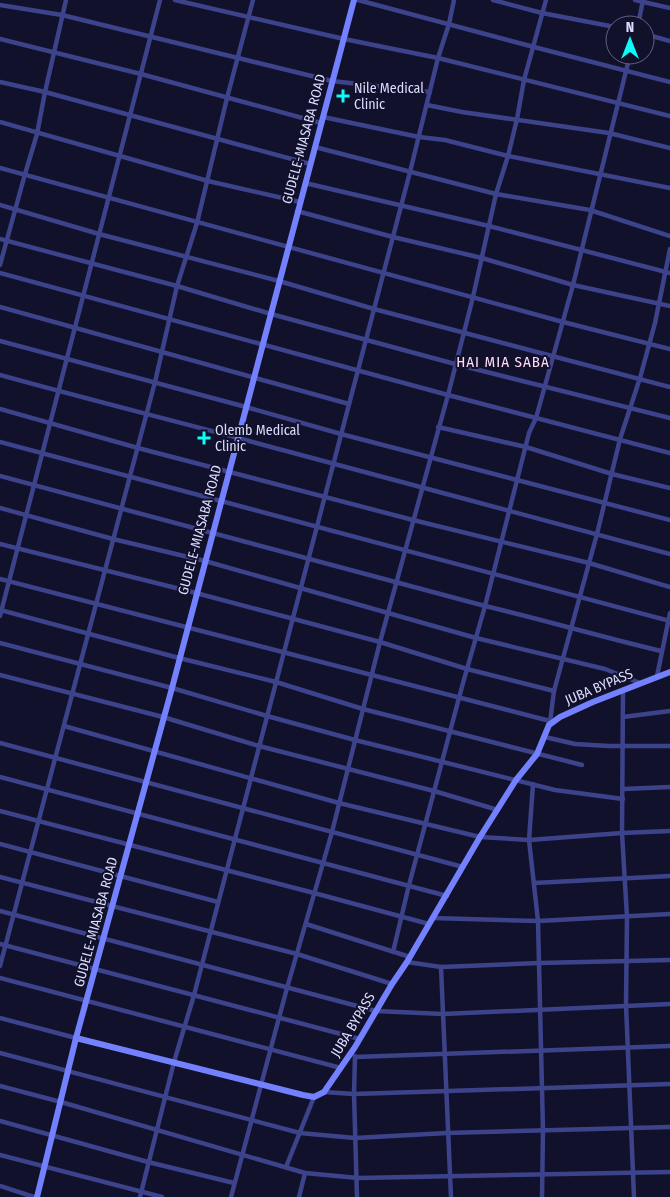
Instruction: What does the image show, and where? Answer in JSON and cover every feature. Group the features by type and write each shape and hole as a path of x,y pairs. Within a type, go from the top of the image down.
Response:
{"main road":[{"name":"GUDELE-MIASABA ROAD","path":"76,1038 172,688 354,0"},
{"name":"JUBA BYPASS","path":"314,1097 324,1092 355,1047 447,896 480,837 516,780 537,754 550,723 623,690 670,672"},
{"path":"35,1197 76,1038 314,1097"}],"street":[{"path":"0,265 24,174 38,134 45,92 66,0"},
{"path":"160,0 0,612 276,682 364,709 582,765"},
{"path":"175,0 344,39 438,58 670,116"},
{"path":"0,966 3,945 14,915 138,448 177,286 197,223 253,0"},
{"path":"358,0 670,82"},
{"path":"141,1194 164,1098 211,932 454,0"},
{"path":"493,0 542,13 605,25"},
{"path":"231,1197 287,988 332,832 364,709 371,674 448,395 473,297 496,194 517,119 524,80 546,0"},
{"path":"635,0 670,8"},
{"path":"640,15 643,1"},
{"path":"0,5 62,15 332,81 430,92"},
{"path":"655,37 670,41"},
{"path":"0,39 141,74 227,98 322,120 445,140 508,156 670,188"},
{"path":"393,952 409,885 526,447 536,418 573,285 627,65"},
{"path":"0,82 45,92 310,164"},
{"path":"427,105 462,112 609,133 670,148"},
{"path":"0,122 208,181 300,202"},
{"path":"315,147 496,194 590,210 670,236"},
{"path":"0,168 562,322 670,349"},
{"path":"305,183 489,226 667,272"},
{"path":"0,205 99,234 279,281 374,310 670,386"},
{"path":"297,212 393,238 482,258 573,285 670,306"},
{"path":"0,239 177,286 271,314 455,364 670,418"},
{"path":"0,579 284,651 550,723 554,691 605,504 620,439 640,378 667,272 670,248"},
{"path":"0,273 358,371 670,453"},
{"path":"0,307 162,353 254,376 349,404"},
{"path":"0,341 246,406 430,458 670,520"},
{"path":"0,375 670,554"},
{"path":"0,409 138,448 229,470 413,520 589,563 670,587"},
{"path":"438,427 526,447 612,474 670,488"},
{"path":"0,442 669,621"},
{"path":"0,476 122,507 571,629 661,651"},
{"path":"0,508 113,539 205,561 476,638 605,669 640,684"},
{"path":"0,544 105,572 196,593 554,691"},
{"path":"657,676 670,613"},
{"path":"0,643 172,688 355,740 555,790 623,799"},
{"path":"0,675 163,718 347,770 434,791 498,810"},
{"path":"623,690 622,833 627,916 627,1047 634,1197"},
{"path":"623,717 670,711"},
{"path":"64,726 339,803 480,837 530,840 670,831"},
{"path":"545,737 575,744 624,747 670,746"},
{"path":"0,743 463,867"},
{"path":"0,777 447,896"},
{"path":"533,784 530,840 538,921 543,1131 542,1197"},
{"path":"623,789 670,787"},
{"path":"0,811 429,924"},
{"path":"0,844 218,902"},
{"path":"534,883 670,876"},
{"path":"0,877 297,954 392,984"},
{"path":"0,911 376,1011 443,1014 670,1004"},
{"path":"432,918 538,921 670,914"},
{"path":"306,924 409,959 441,967 670,960"},
{"path":"3,945 360,1039"},
{"path":"441,967 451,1197"},
{"path":"0,978 183,1028 341,1068"},
{"path":"0,1018 76,1038"},
{"path":"355,1057 670,1046"},
{"path":"355,1047 354,1094 358,1178 357,1197"},
{"path":"0,1054 300,1133 355,1138 447,1133 670,1127"},
{"path":"324,1092 354,1094 446,1092 670,1084"},
{"path":"0,1086 243,1154 305,1174 358,1178 670,1172"},
{"path":"286,1168 314,1097"},
{"path":"0,1121 148,1162 234,1183"},
{"path":"0,1155 141,1194 162,1197"},
{"path":"299,1197 305,1174"},
{"path":"0,1186 35,1197"}],"place":[{"name":"Nile Medical Clinic","path":"343,96"},
{"name":"Olemb Medical Clinic","path":"204,438"}],"district":[{"name":"HAI MIA SABA","path":"503,362"}]}
